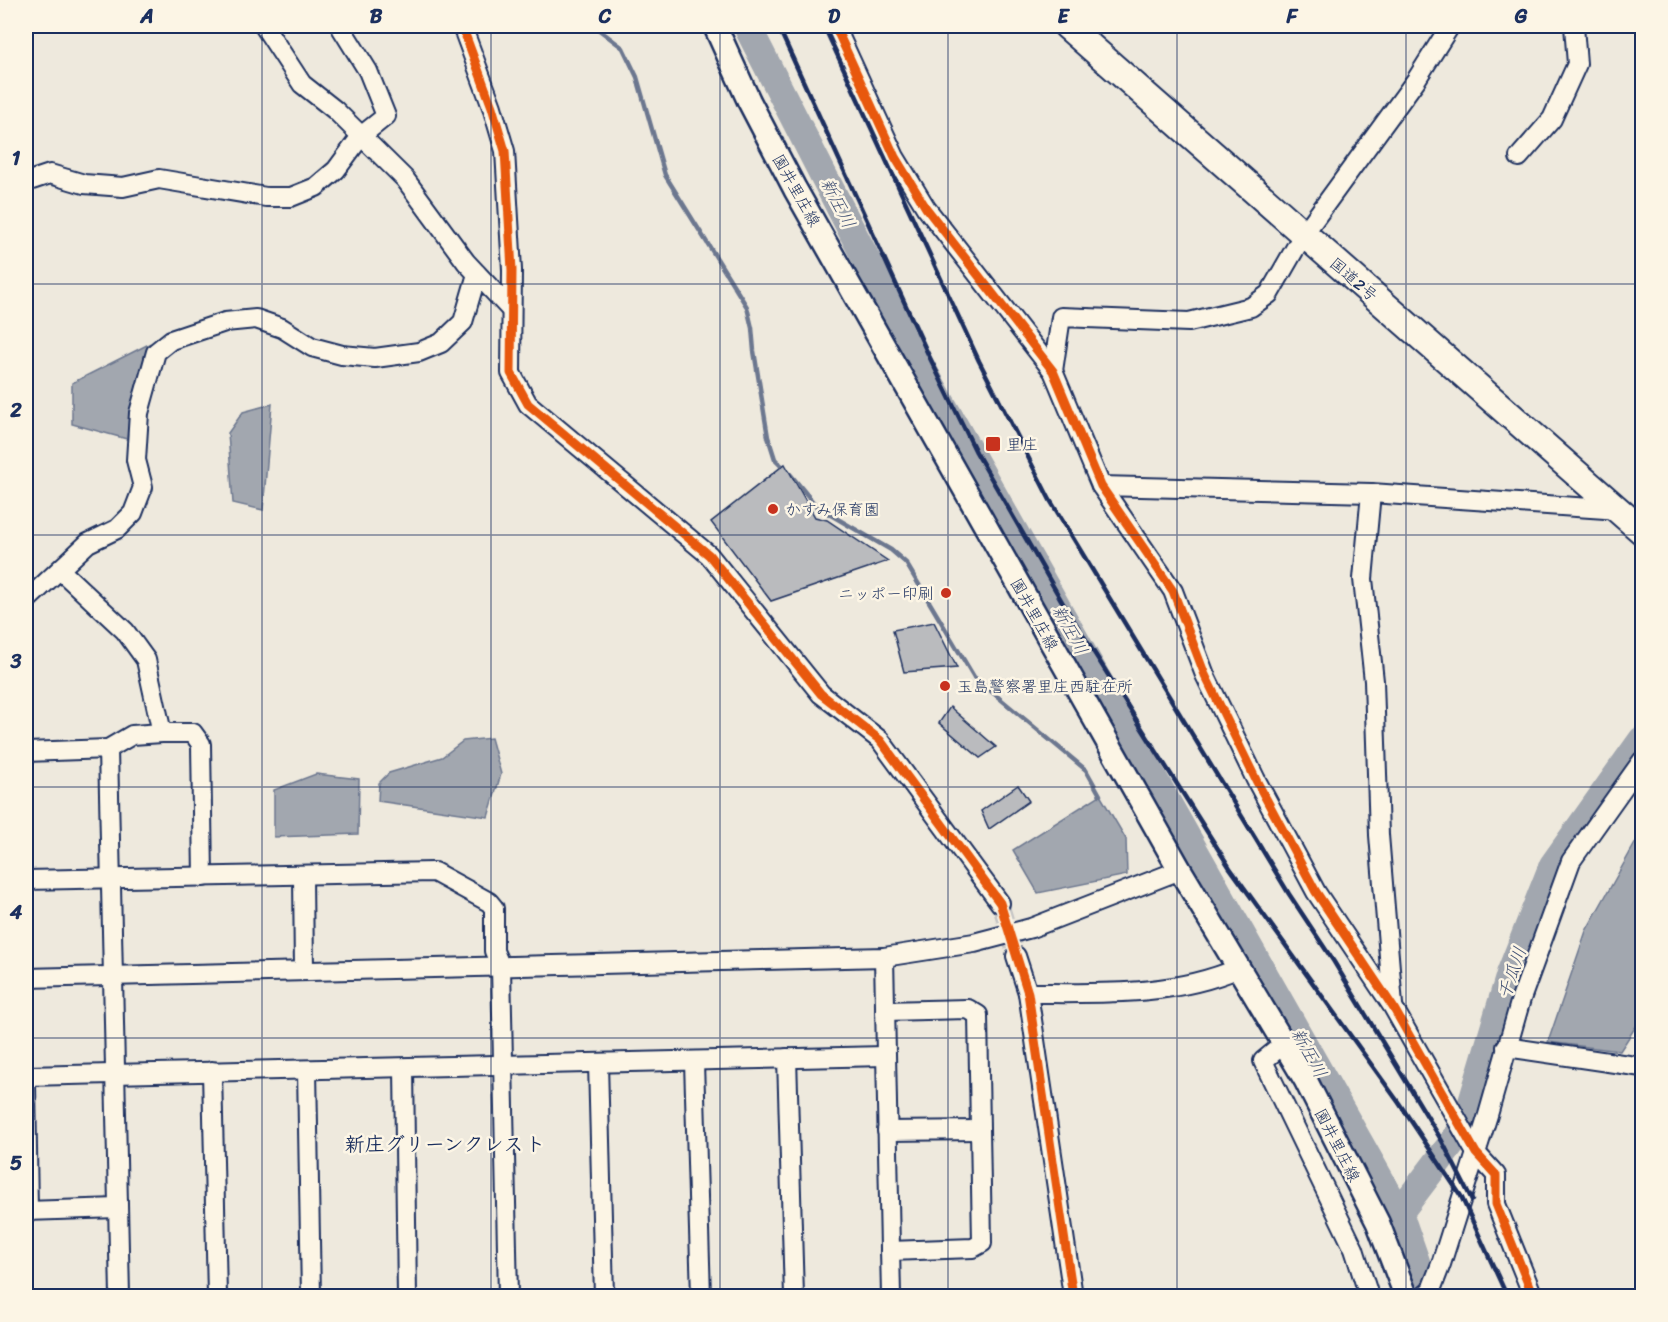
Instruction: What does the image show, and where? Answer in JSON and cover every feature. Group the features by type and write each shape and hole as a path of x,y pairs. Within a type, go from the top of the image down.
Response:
{"highway":[{"name":"国道2号","path":"1067,26 1303,235 1631,511 1642,531"}],"main road":[{"name":"園井里庄線","path":"715,26 749,101 795,189 1180,870 1285,1043 1378,1224 1407,1296"}],"street":[{"path":"264,26 302,84 405,178 477,274 511,310"},
{"path":"26,182 50,174 84,184 123,187 159,179 266,197 291,197 316,187 336,170 361,136 386,116 368,71 340,26"},
{"path":"462,26 492,107 505,152 511,373 528,404 709,555 820,694 880,740 1000,903"},
{"path":"835,26 896,156 926,208 1053,371 1101,486 1173,591 1204,675 1256,780 1316,892 1393,1007 1476,1153 1496,1175 1496,1204 1533,1296"},
{"path":"1053,371 1061,317 1189,322 1251,307 1269,294 1303,235 1416,80 1450,26"},
{"path":"1520,157 1552,119 1577,64 1574,26"},
{"path":"26,601 88,543 117,529 133,513 144,487 136,460 139,413 156,352 171,340 225,322 256,319 282,328 312,347 342,355 375,358 419,352 441,343 463,322 477,274"},
{"path":"1101,486 1371,493 1631,511"},
{"path":"1371,493 1363,579 1374,681 1379,835 1393,1007"},
{"path":"60,570 125,631 146,660 162,733"},
{"path":"26,752 108,749 132,735 193,733 201,744 203,877"},
{"path":"108,749 120,1296"},
{"path":"1424,1296 1431,1290 1441,1264 1538,945 1571,861 1642,761"},
{"path":"26,978 884,957 974,943 1031,928 1180,870"},
{"path":"26,880 434,872 489,902 494,908 494,951 501,967 508,1296"},
{"path":"303,875 304,971"},
{"path":"884,957 891,1296"},
{"path":"1017,957 1028,993 1073,1296"},
{"path":"1028,993 1162,990 1216,978 1239,968"},
{"path":"885,1011 968,1009 978,1016 982,1243 973,1248 890,1251"},
{"path":"1285,1043 1263,1061 1354,1249 1369,1296"},
{"path":"1506,1047 1642,1067"},
{"path":"26,1076 885,1056"},
{"path":"787,1058 794,1296"},
{"path":"694,1062 701,1296"},
{"path":"598,1063 604,1296"},
{"path":"404,1068 407,1296"},
{"path":"307,1070 311,1296"},
{"path":"212,1071 217,1296"},
{"path":"26,1085 27,1211 118,1208"},
{"path":"887,1131 980,1130"}],"shaded area":[{"path":"149,344 127,439 72,424 72,383"},
{"path":"272,404 263,510 233,503 228,433 243,412"},
{"path":"491,738 501,774 488,817 378,801 379,783 389,773 442,757 463,741"},
{"path":"316,774 359,779 358,834 274,837 274,790"},
{"path":"1100,795 1126,839 1127,875 1038,893 1013,850"},
{"path":"1642,831 1642,1017 1620,1051 1548,1042 1586,931"}],"building":[{"path":"785,464 815,517 827,520 888,561 771,601 711,522"},
{"path":"934,622 957,668 904,672 893,630"},
{"path":"950,707 996,747 980,758 939,723"},
{"path":"1018,785 1029,801 989,829 981,811"}],"waterway":[{"path":"594,26 623,48 637,77 665,175 747,307 768,437 775,459 817,507 891,550 906,563 974,677 1086,770 1100,795"},
{"name":"新圧川","path":"747,26 923,370 1399,1213 1428,1296"},
{"name":"千瓜川","path":"1399,1213 1465,1126 1510,974 1553,865 1642,740"}],"tunnel":[{"path":"1000,903 1016,956"}],"railway":[{"path":"778,26 928,354 976,452 1064,605 1230,868 1399,1103 1461,1196 1507,1296"},
{"path":"824,26 979,361 1050,500 1442,1141 1472,1200"}],"cycle path":[{"path":"462,26 492,107 505,151 512,270 511,373 528,404 709,555 821,694 880,740 1000,903 1028,993 1073,1296"},
{"path":"835,26 895,157 926,208 1053,371 1101,486 1173,591 1205,675 1256,780 1316,892 1393,1007 1476,1153 1496,1175 1496,1204 1533,1296"}],"place":[{"name":"里庄","path":"993,444"},
{"name":"かすみ保育園","path":"773,509"},
{"name":"ニッポー印刷","path":"946,593"},
{"name":"玉島警察署里庄西駐在所","path":"945,686"}],"district":[{"name":"新庄グリーンクレスト","path":"445,1144"}]}
